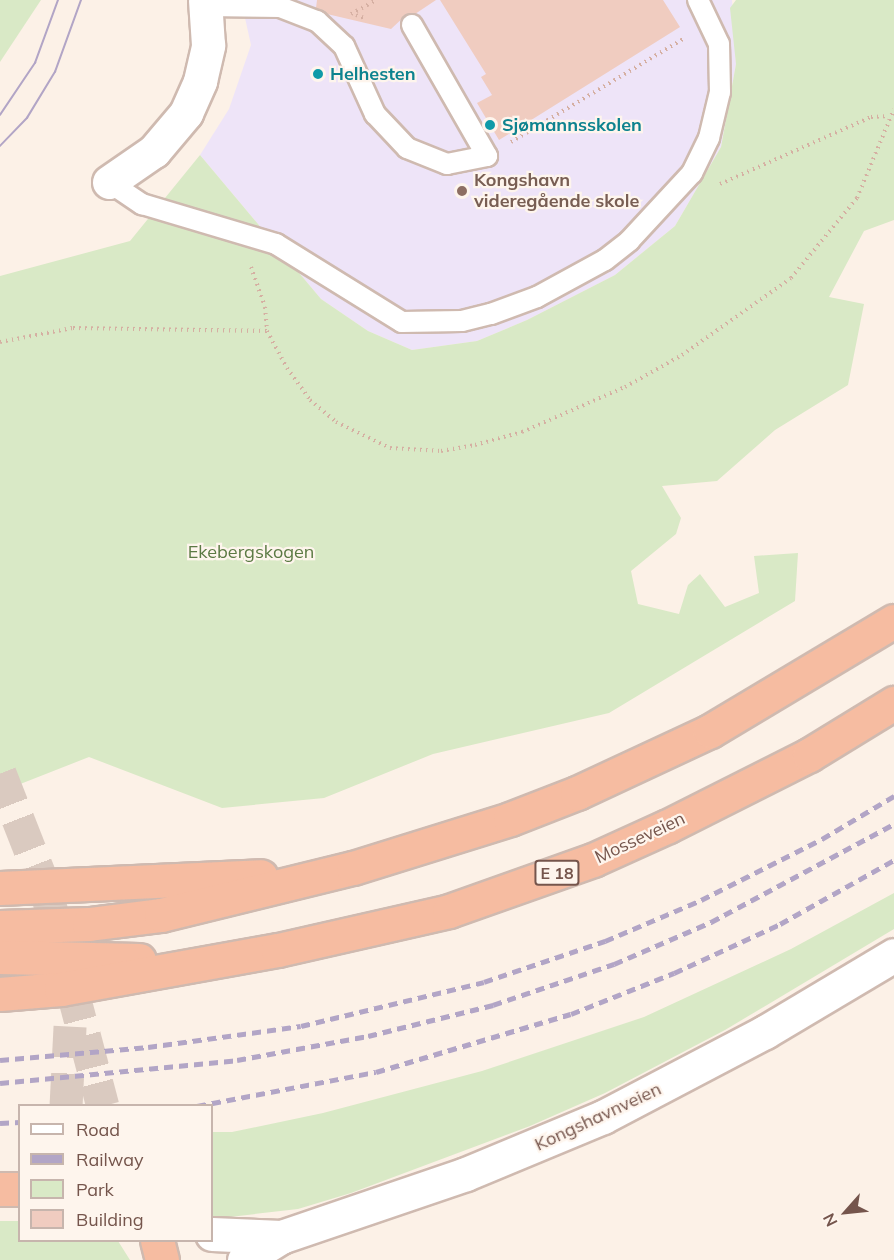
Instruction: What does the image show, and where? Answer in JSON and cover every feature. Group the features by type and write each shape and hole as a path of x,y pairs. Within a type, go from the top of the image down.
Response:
{"highway":[{"path":"0,927 89,924 161,915 353,868 510,819 640,766 773,696 894,621"},
{"name":"Mosseveien","path":"191,963 371,931 449,911 593,860 742,790 894,703"},
{"path":"0,888 240,878 353,868"},
{"name":"E 18","path":"0,957 48,956 191,963"},
{"name":"E 18","path":"0,994 61,989 191,963"},
{"path":"0,1189 18,1189"},
{"path":"158,1242 162,1260"}],"street":[{"path":"109,182 160,146 186,113 204,66 208,37 206,3"},
{"name":"Kongshavnveien","path":"244,1260 281,1237 466,1174 603,1117 765,1032 894,955"},
{"name":"Kongshavnveien","path":"213,1234 281,1237"}],"lane":[{"path":"109,182 142,204 276,244 402,322 462,321 528,302 563,285 621,248 692,173 709,138 720,92 719,45 698,0"},
{"path":"206,3 280,7 316,21 344,46 375,114 407,148 447,164 487,156 412,26"}],"path":[{"path":"364,8 376,0"},
{"path":"352,14 364,18"},
{"path":"487,156 710,23"},
{"path":"241,232 265,307 267,331 287,368 310,400 336,423 390,448 441,451 522,432 625,387 682,355 791,278 858,198 889,116 894,109"},
{"path":"713,186 768,166 872,117 889,116"},
{"path":"0,342 74,328 267,331"}],"shaded area":[{"name":"Kongshavn videregående skole","path":"241,0 732,0 736,64 721,147 675,226 615,275 527,320 477,341 412,350 368,331 321,299 200,155 229,109 251,45"}],"green space":[{"path":"0,0 41,0 0,62"},
{"name":"Ekebergskogen","path":"736,0 894,0 894,220 864,231 829,297 864,304 848,385 775,430 717,481 662,486 681,518 676,534 631,571 638,604 679,614 688,585 700,574 725,607 759,593 754,556 798,553 795,601 609,713 433,754 324,798 222,808 89,757 0,792 0,276 130,241 200,155 321,299 368,331 412,350 477,341 527,320 615,275 675,226 721,147 736,64 730,8"},
{"path":"894,893 894,929 725,1030 605,1093 530,1126 351,1193 298,1209 213,1219 213,1132 232,1132 323,1113 482,1071 644,1017 791,949"},
{"path":"0,1221 18,1221 18,1242 119,1242 130,1260 0,1260"}],"building":[{"path":"317,0 436,0 415,14 406,15 391,29 327,14 316,8"},
{"name":"Kongshavn videregående skole","path":"440,0 663,0 680,27 499,140 477,103 492,95 481,77 486,74"}],"tunnel":[{"path":"0,773 47,893 102,1104"},
{"path":"66,1104 70,1026"}],"tram line":[{"path":"0,115 35,63 58,0"},
{"path":"0,146 27,118 55,72 81,0"}],"railway":[{"path":"0,1060 148,1047 301,1026 484,982 605,941 701,900 822,839 894,796"},
{"path":"0,1083 237,1060 368,1036 493,1005 614,964 711,922 894,824"},
{"path":"208,1104 376,1072 571,1014 674,973 780,924 894,860"},
{"path":"0,1123 18,1122"}],"place":[{"name":"Helhesten","path":"318,74"},
{"name":"Sjømannsskolen","path":"490,125"},
{"name":"Kongshavn videregående skole","path":"462,191"}]}
